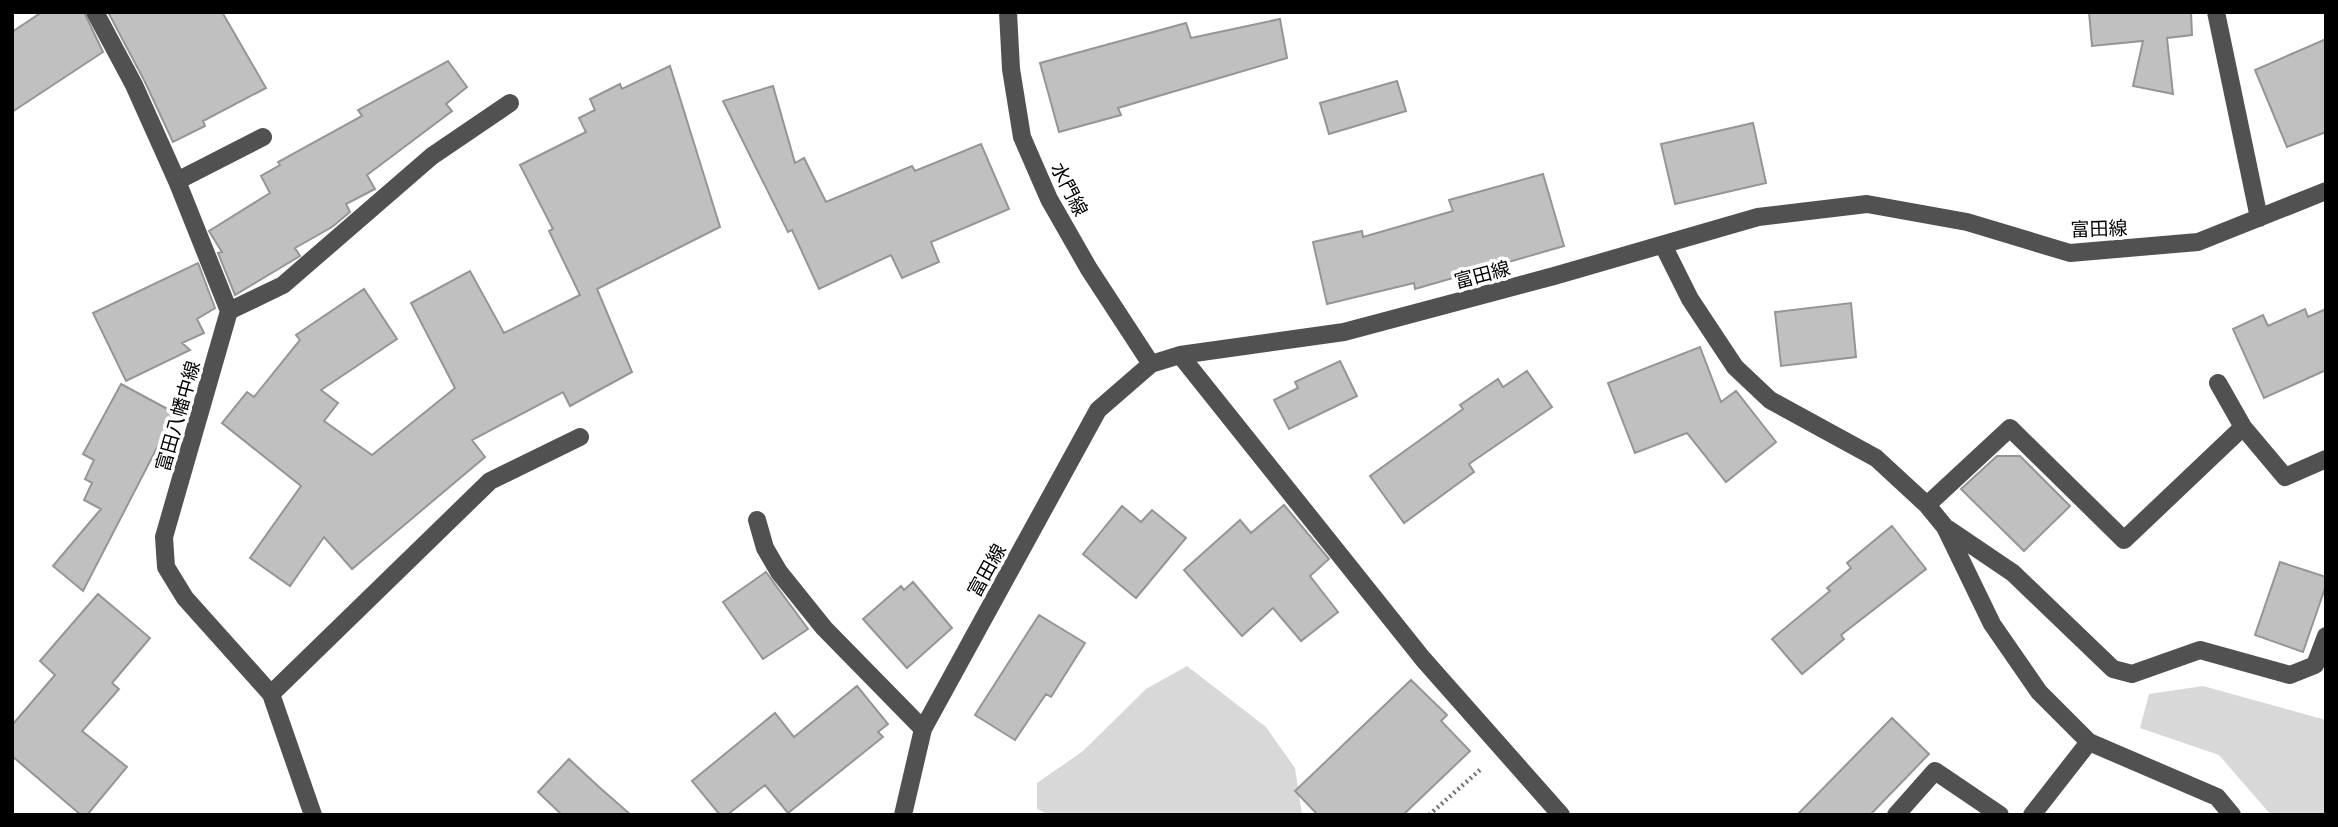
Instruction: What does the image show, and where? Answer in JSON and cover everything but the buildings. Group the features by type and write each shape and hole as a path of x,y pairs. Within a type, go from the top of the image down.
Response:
{"street":[{"path":"96,12 134,85 177,181 229,311 283,285 432,156 510,103"},
{"name":"水門線","path":"1008,12 1011,68 1022,137 1049,199 1089,269 1151,363"},
{"path":"2216,12 2259,218"},
{"path":"177,181 263,137"},
{"name":"富田線","path":"903,815 923,729 1098,410 1151,363 1180,355 1344,332 1554,276 1758,217 1867,204 1967,222 2070,253 2198,242 2326,191"},
{"path":"1663,245 1690,299 1735,368 1770,400 1876,458 1927,505 1945,527 1992,624 2039,692 2089,741 2217,797 2232,815"},
{"name":"富田八幡中線","path":"229,311 164,537 166,567 185,598 271,694 311,814"},
{"path":"1180,355 1423,659 1560,815"},
{"path":"2218,383 2243,427 2284,477 2326,458"},
{"path":"1927,505 2010,428 2124,540 2243,427"},
{"path":"271,694 490,481 580,437"},
{"path":"757,520 765,548 779,572 824,628 923,729"},
{"path":"1945,527 2012,573 2113,669 2132,674 2200,650 2290,675 2315,665 2326,636"},
{"path":"2032,815 2089,741"},
{"path":"1896,815 1936,771 2000,815"}],"path":[{"path":"1429,815 1503,749"}],"shaded area":[{"path":"1187,666 1266,727 1295,768 1302,815 1050,815 1037,809 1037,783 1083,751 1146,689"},
{"path":"2203,686 2326,720 2326,815 2271,815 2219,755 2140,728 2149,694"}]}
